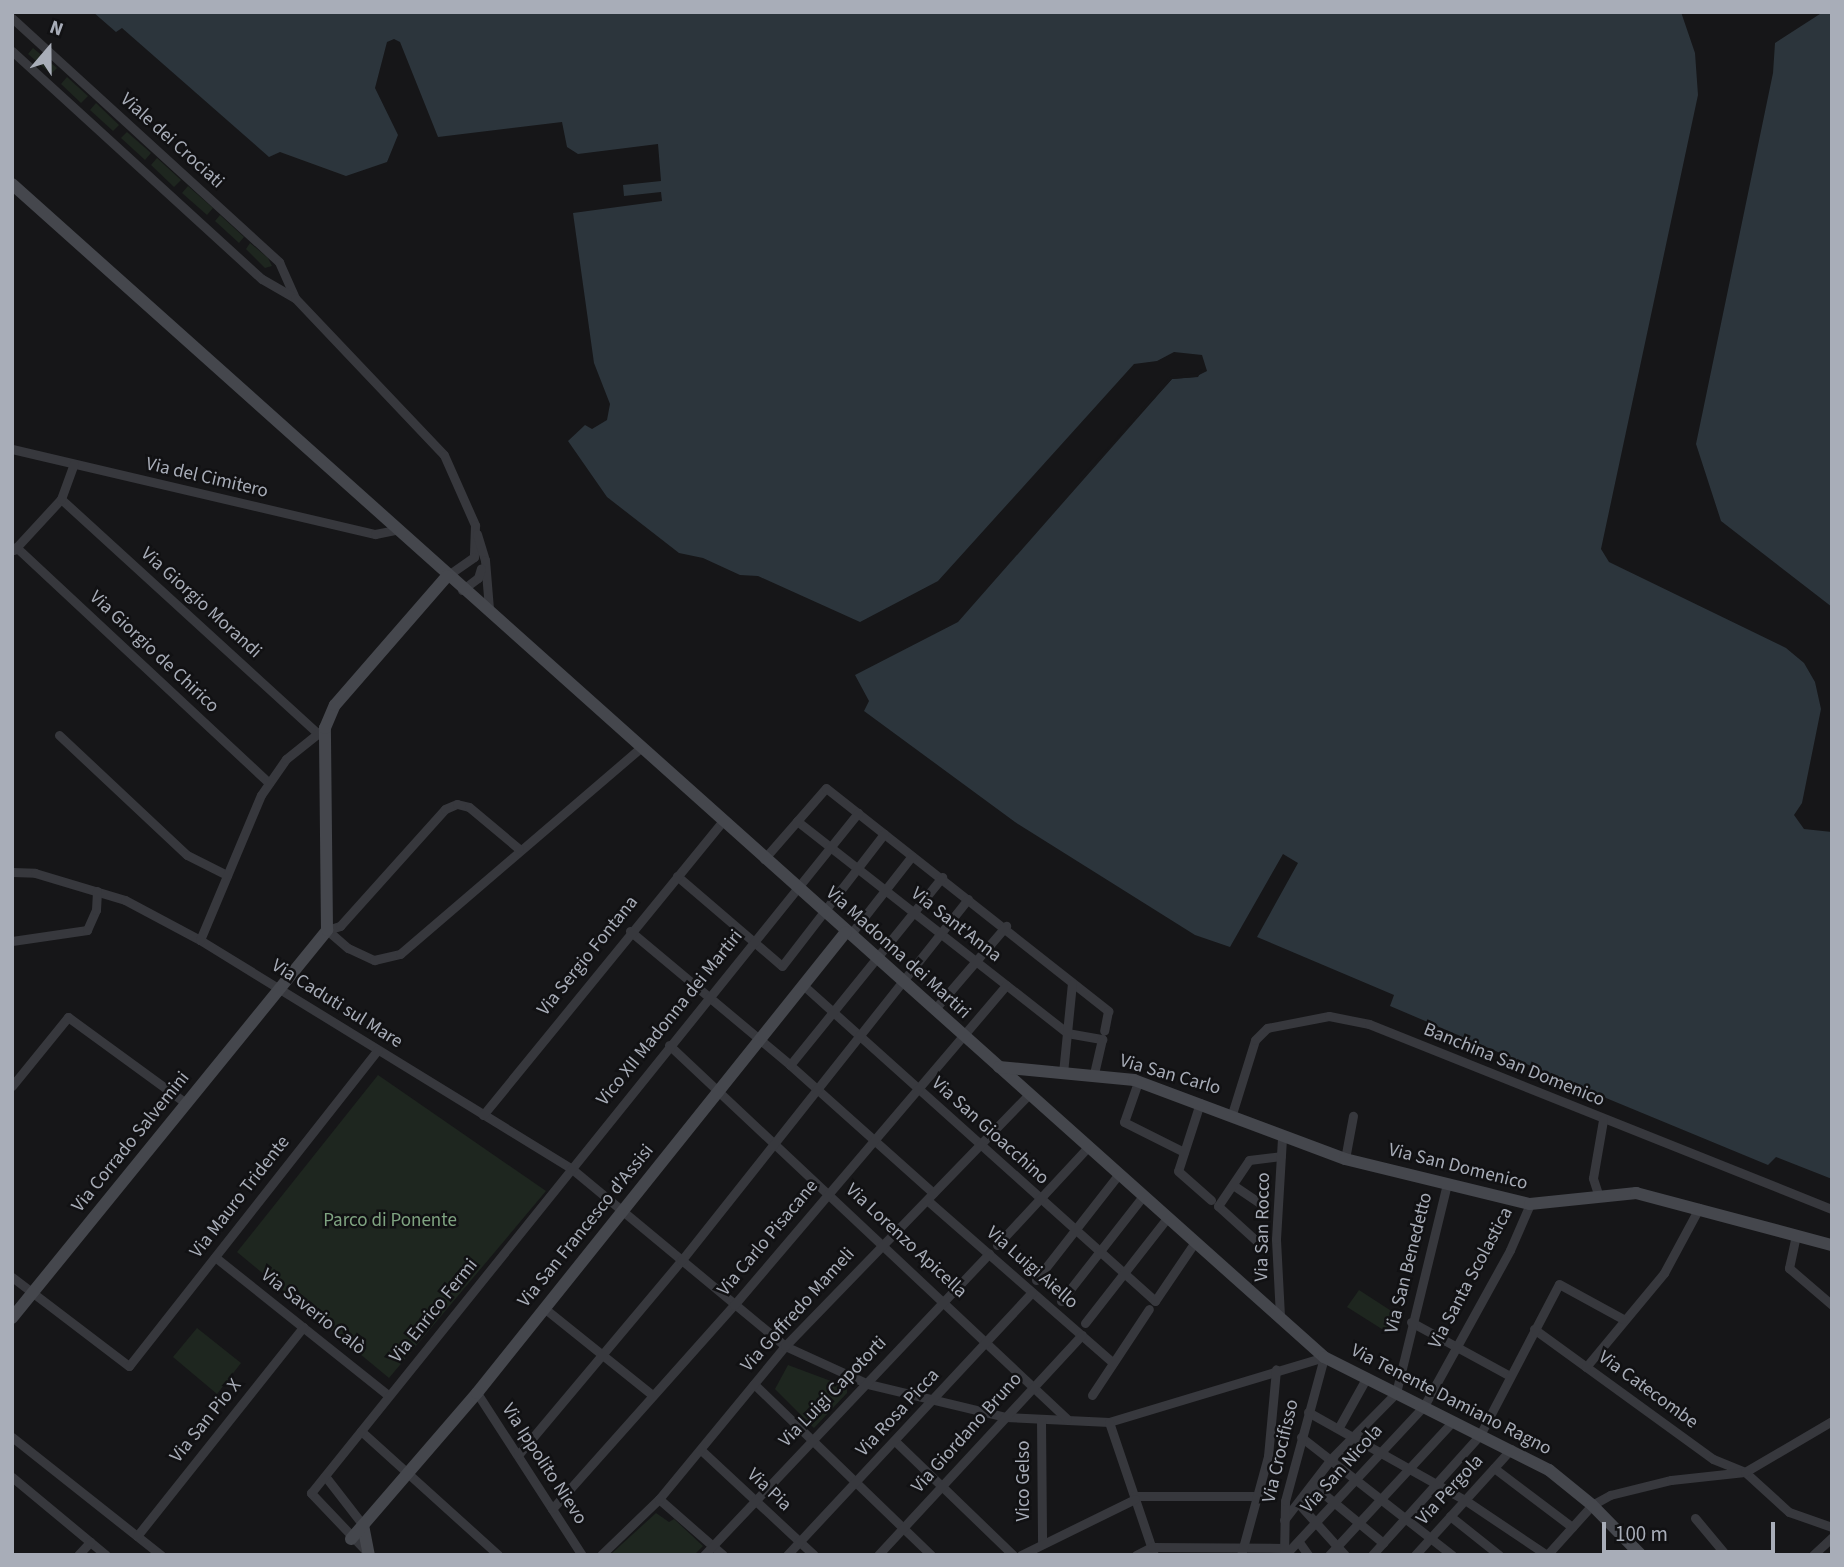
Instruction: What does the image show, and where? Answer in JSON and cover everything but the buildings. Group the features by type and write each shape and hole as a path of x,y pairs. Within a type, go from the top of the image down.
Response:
{"street":[{"name":"Viale dei Crociati","path":"12,19 279,262 295,298"},
{"name":"Viale dei Crociati","path":"12,51 262,279 295,298 444,455 475,525 474,557 447,576"},
{"name":"Via Madonna dei Martiri","path":"12,184 639,749 1324,1357"},
{"name":"Via del Cimitero","path":"12,449 375,534 395,530"},
{"path":"14,549 61,499 74,464"},
{"name":"Via Giorgio Morandi","path":"61,499 321,731"},
{"path":"475,525 484,555 485,595 492,615"},
{"name":"Via Giorgio de Chirico","path":"14,549 269,783"},
{"path":"462,590 478,578 484,555"},
{"path":"200,940 269,783 286,759 321,731 335,705 447,576"},
{"path":"321,731 327,930 348,948 374,960 400,954 518,856 519,849 639,749"},
{"path":"59,735 187,855 228,875"},
{"path":"764,859 826,788 1006,926 1108,1011 1094,1075"},
{"path":"327,930 340,926 445,809 457,804 469,807 519,849"},
{"name":"Vico XII Madonna dei Martiri","path":"572,1170 669,1045 858,813"},
{"name":"Via Sant'Anna","path":"797,821 884,892 1067,1033 1103,1035"},
{"name":"Via Sergio Fontana","path":"483,1115 630,931 722,822"},
{"path":"677,876 782,966 884,834"},
{"path":"848,934 912,856"},
{"name":"Via Caduti sul Mare","path":"12,872 35,873 97,891 146,909 200,940 572,1170 785,1346 868,1384 1004,1417 1109,1422"},
{"path":"790,1065 942,877"},
{"path":"12,941 87,930 96,910 97,891"},
{"path":"518,1455 601,1352 681,1261 968,899"},
{"path":"934,1010 1006,926"},
{"name":"Via Corrado Salvemini","path":"12,1318 327,930"},
{"name":"Via Luigi Aiello","path":"630,931 710,996 874,1138 989,1254 1114,1363"},
{"name":"Via San Francesco d'Assisi","path":"351,1539 477,1393 803,985 848,934"},
{"path":"1063,1073 1072,983"},
{"name":"Via San Gioacchino","path":"803,985 979,1146 1124,1273 1152,1305"},
{"name":"Via Carlo Pisacane","path":"552,1509 651,1394 734,1305 1006,985"},
{"name":"Banchina San Domenico","path":"1232,1114 1255,1040 1267,1028 1329,1016 1369,1024 1603,1120 1832,1209"},
{"path":"12,1086 68,1017 186,1103"},
{"name":"Via Lorenzo Apicella","path":"669,1045 1068,1419"},
{"name":"Via Mauro Tridente","path":"34,1293 129,1366 378,1050"},
{"name":"Via San Carlo","path":"999,1068 1094,1075 1138,1082 1232,1114 1282,1138"},
{"path":"1138,1082 1124,1122 1184,1152"},
{"name":"Via Goffredo Mameli","path":"601,1555 659,1499 785,1346 1028,1095"},
{"path":"1200,1103 1178,1171 1211,1200"},
{"path":"1345,1159 1353,1116"},
{"path":"1599,1197 1593,1178 1603,1120"},
{"name":"Via San Rocco","path":"1280,1316 1276,1239 1282,1138"},
{"name":"Via San Domenico","path":"1282,1138 1345,1159 1530,1205 1636,1194 1699,1208 1832,1245"},
{"path":"997,1245 1087,1148"},
{"path":"1261,1245 1218,1206 1249,1160 1282,1156"},
{"name":"Via Enrico Fermi","path":"351,1539 311,1493 572,1170"},
{"path":"1036,1280 1118,1175"},
{"name":"Via San Benedetto","path":"1396,1393 1411,1322 1447,1184"},
{"path":"1233,1185 1264,1206"},
{"path":"1061,1301 1143,1196"},
{"name":"Via Santa Scolastica","path":"1424,1406 1454,1345 1510,1250 1530,1205"},
{"path":"1586,1367 1623,1319 1664,1273 1699,1208"},
{"path":"1085,1323 1167,1218"},
{"path":"1796,1235 1789,1268 1832,1305"},
{"path":"1092,1395 1195,1242"},
{"name":"Via Luigi Capotorti","path":"704,1555 989,1254"},
{"name":"Via Saverio Calò","path":"215,1258 388,1395"},
{"path":"12,1277 34,1293"},
{"path":"1372,1555 1480,1435 1559,1284 1623,1319"},
{"name":"Via Rosa Picca","path":"787,1555 896,1442 1032,1292"},
{"path":"544,1308 651,1394"},
{"path":"1411,1322 1510,1376"},
{"name":"Via San Pio X","path":"137,1536 303,1327"},
{"name":"Via Catecombe","path":"1534,1329 1713,1459 1745,1472 1789,1512 1832,1527"},
{"name":"Via Giordano Bruno","path":"878,1555 943,1488 1032,1386 1082,1335"},
{"path":"1153,1551 1109,1422 1276,1368 1324,1357"},
{"name":"Via Tenente Damiano Ragno","path":"1324,1357 1511,1449 1549,1471 1592,1505 1641,1555"},
{"name":"Via Crocifisso","path":"1284,1552 1284,1520 1301,1437 1324,1357"},
{"path":"1241,1551 1268,1456 1276,1368"},
{"path":"1339,1427 1367,1377"},
{"path":"754,1384 931,1555"},
{"name":"Via Ippolito Nievo","path":"477,1393 582,1555"},
{"path":"1284,1520 1331,1459 1357,1437 1396,1393"},
{"name":"Via San Nicola","path":"1284,1552 1317,1524 1424,1406"},
{"path":"1308,1412 1382,1450 1551,1553 1592,1505 1610,1495 1671,1480 1745,1472 1832,1421"},
{"name":"Vico Gelso","path":"1041,1420 1042,1543"},
{"path":"1329,1555 1453,1421"},
{"path":"361,1431 498,1555"},
{"path":"12,1437 161,1555"},
{"path":"1301,1437 1452,1555"},
{"path":"896,1442 1013,1555"},
{"name":"Via Pergola","path":"1415,1555 1511,1449"},
{"name":"Via Pia","path":"701,1450 814,1555"},
{"path":"1494,1468 1572,1527"},
{"path":"325,1476 363,1525 369,1554"},
{"path":"12,1477 106,1555"},
{"path":"1313,1485 1383,1543"},
{"path":"1021,1555 1135,1498 1257,1496"},
{"path":"659,1499 723,1555"},
{"path":"1298,1503 1345,1555"},
{"path":"1450,1516 1499,1555"},
{"path":"1695,1518 1721,1553"},
{"path":"1813,1555 1832,1537"},
{"path":"351,1539 369,1554"},
{"path":"78,1555 90,1542"},
{"path":"1298,1542 1308,1555"},
{"path":"1136,1555 1153,1551 1284,1552"}],"green space":[{"path":"33,48 57,68 51,74 28,54"},
{"path":"67,77 88,96 81,103 61,84"},
{"path":"96,103 119,125 113,131 90,110"},
{"path":"127,132 151,153 145,160 121,138"},
{"path":"157,158 181,180 174,187 151,165"},
{"path":"188,186 213,208 207,215 182,193"},
{"path":"220,215 244,237 239,243 215,221"},
{"path":"250,243 268,258 272,266 265,268 246,249"},
{"name":"Parco di Ponente","path":"378,1075 546,1191 389,1378 237,1252"},
{"path":"1359,1290 1396,1314 1385,1331 1347,1307"},
{"path":"197,1328 241,1363 217,1394 173,1357"},
{"path":"788,1365 847,1387 847,1393 814,1428 775,1389"},
{"path":"656,1513 669,1522 674,1519 703,1546 694,1555 610,1555"}],"shaded area":[{"path":"93,12 1681,12 1695,53 1698,95 1601,549 1609,562 1786,648 1804,663 1815,682 1821,709 1802,803 1794,815 1804,829 1832,832 1832,1179 1776,1157 1768,1165 1606,1098 1390,1006 1394,995 1257,937 1298,863 1283,854 1230,947 1195,935 1015,822 864,711 869,701 855,675 958,622 1172,379 1195,377 1207,371 1202,355 1174,352 1157,361 1134,364 938,581 860,622 758,576 740,575 703,558 679,553 607,497 568,441 585,425 592,429 607,420 610,404 594,363 573,213 662,201 661,192 624,196 623,185 661,181 658,144 578,154 567,147 562,122 438,137 400,42 394,39 387,42 375,88 398,135 387,162 346,176 280,152 269,157 122,28 116,32"},
{"path":"1823,12 1832,12 1832,607 1721,521 1696,444 1773,73 1775,43"}],"pier":[{"path":"1203,368 1198,377 1172,379 1077,482 1170,377 1197,373"}]}
